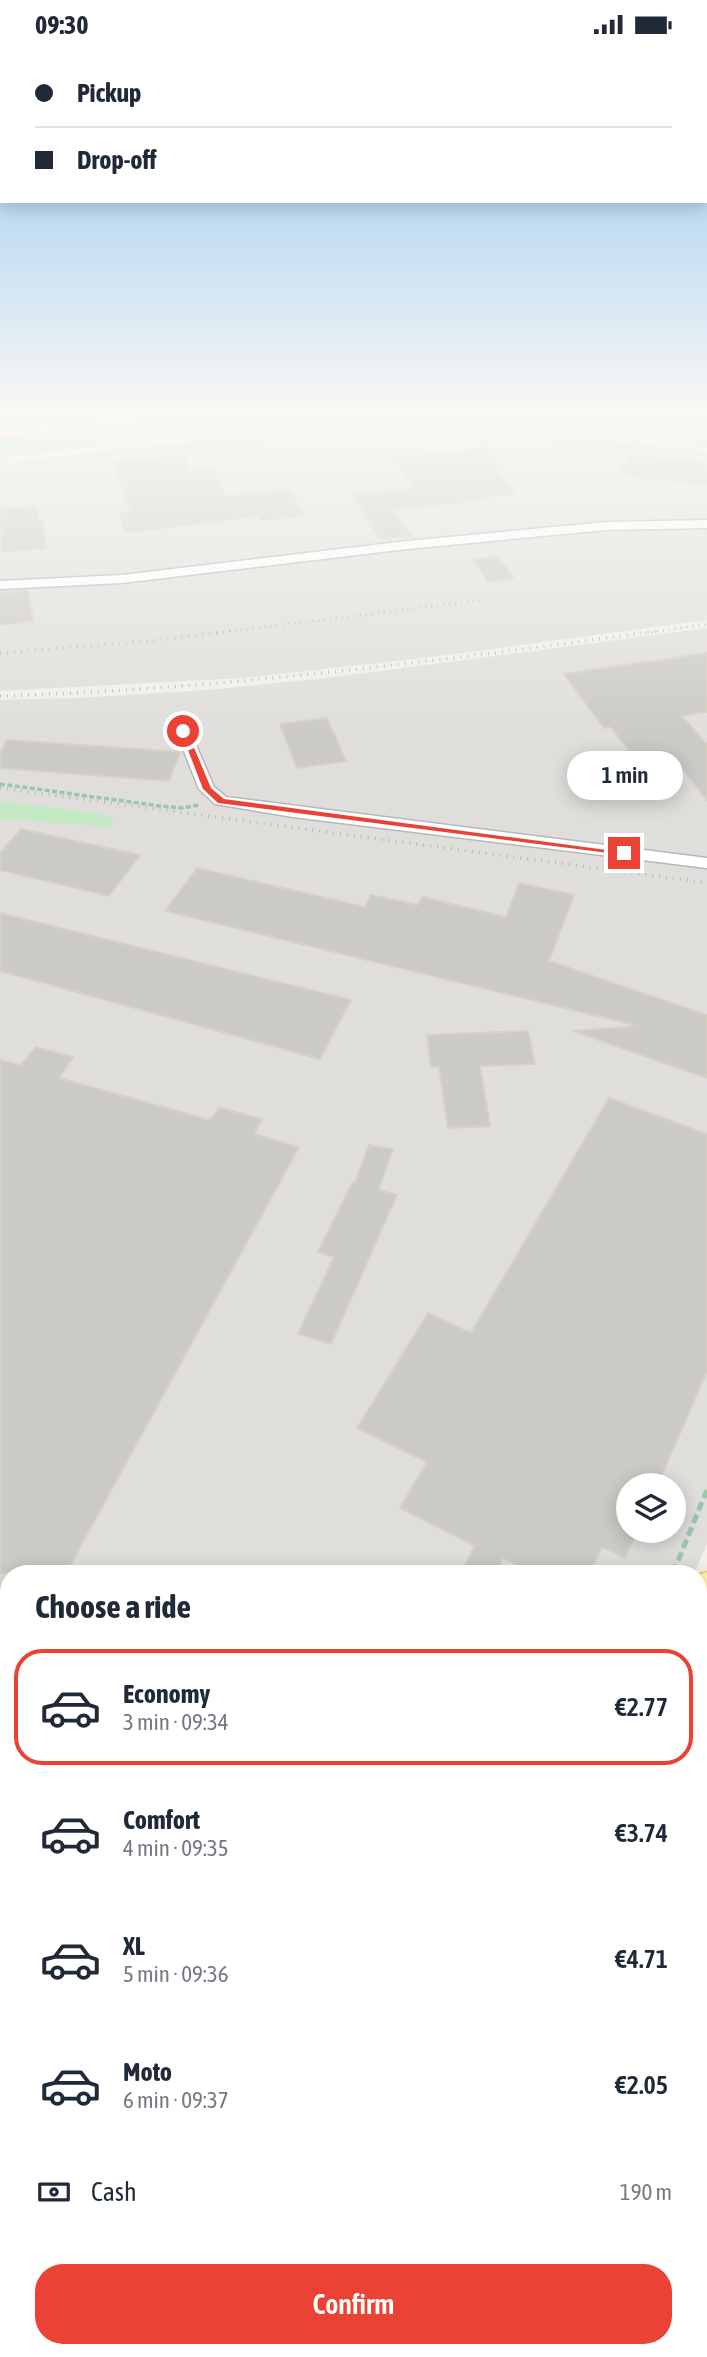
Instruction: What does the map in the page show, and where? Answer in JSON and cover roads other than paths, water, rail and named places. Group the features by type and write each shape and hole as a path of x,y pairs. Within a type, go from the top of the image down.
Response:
{"street":[{"path":"0,585 122,579 407,545 606,526 707,524"},
{"path":"183,731 207,789 221,801 707,863"}],"railway":[{"path":"217,633 482,600"},
{"path":"645,633 707,624"},
{"path":"0,653 149,641 231,631"},
{"path":"0,696 165,687 330,672 657,631"},
{"path":"0,788 707,883"}]}
